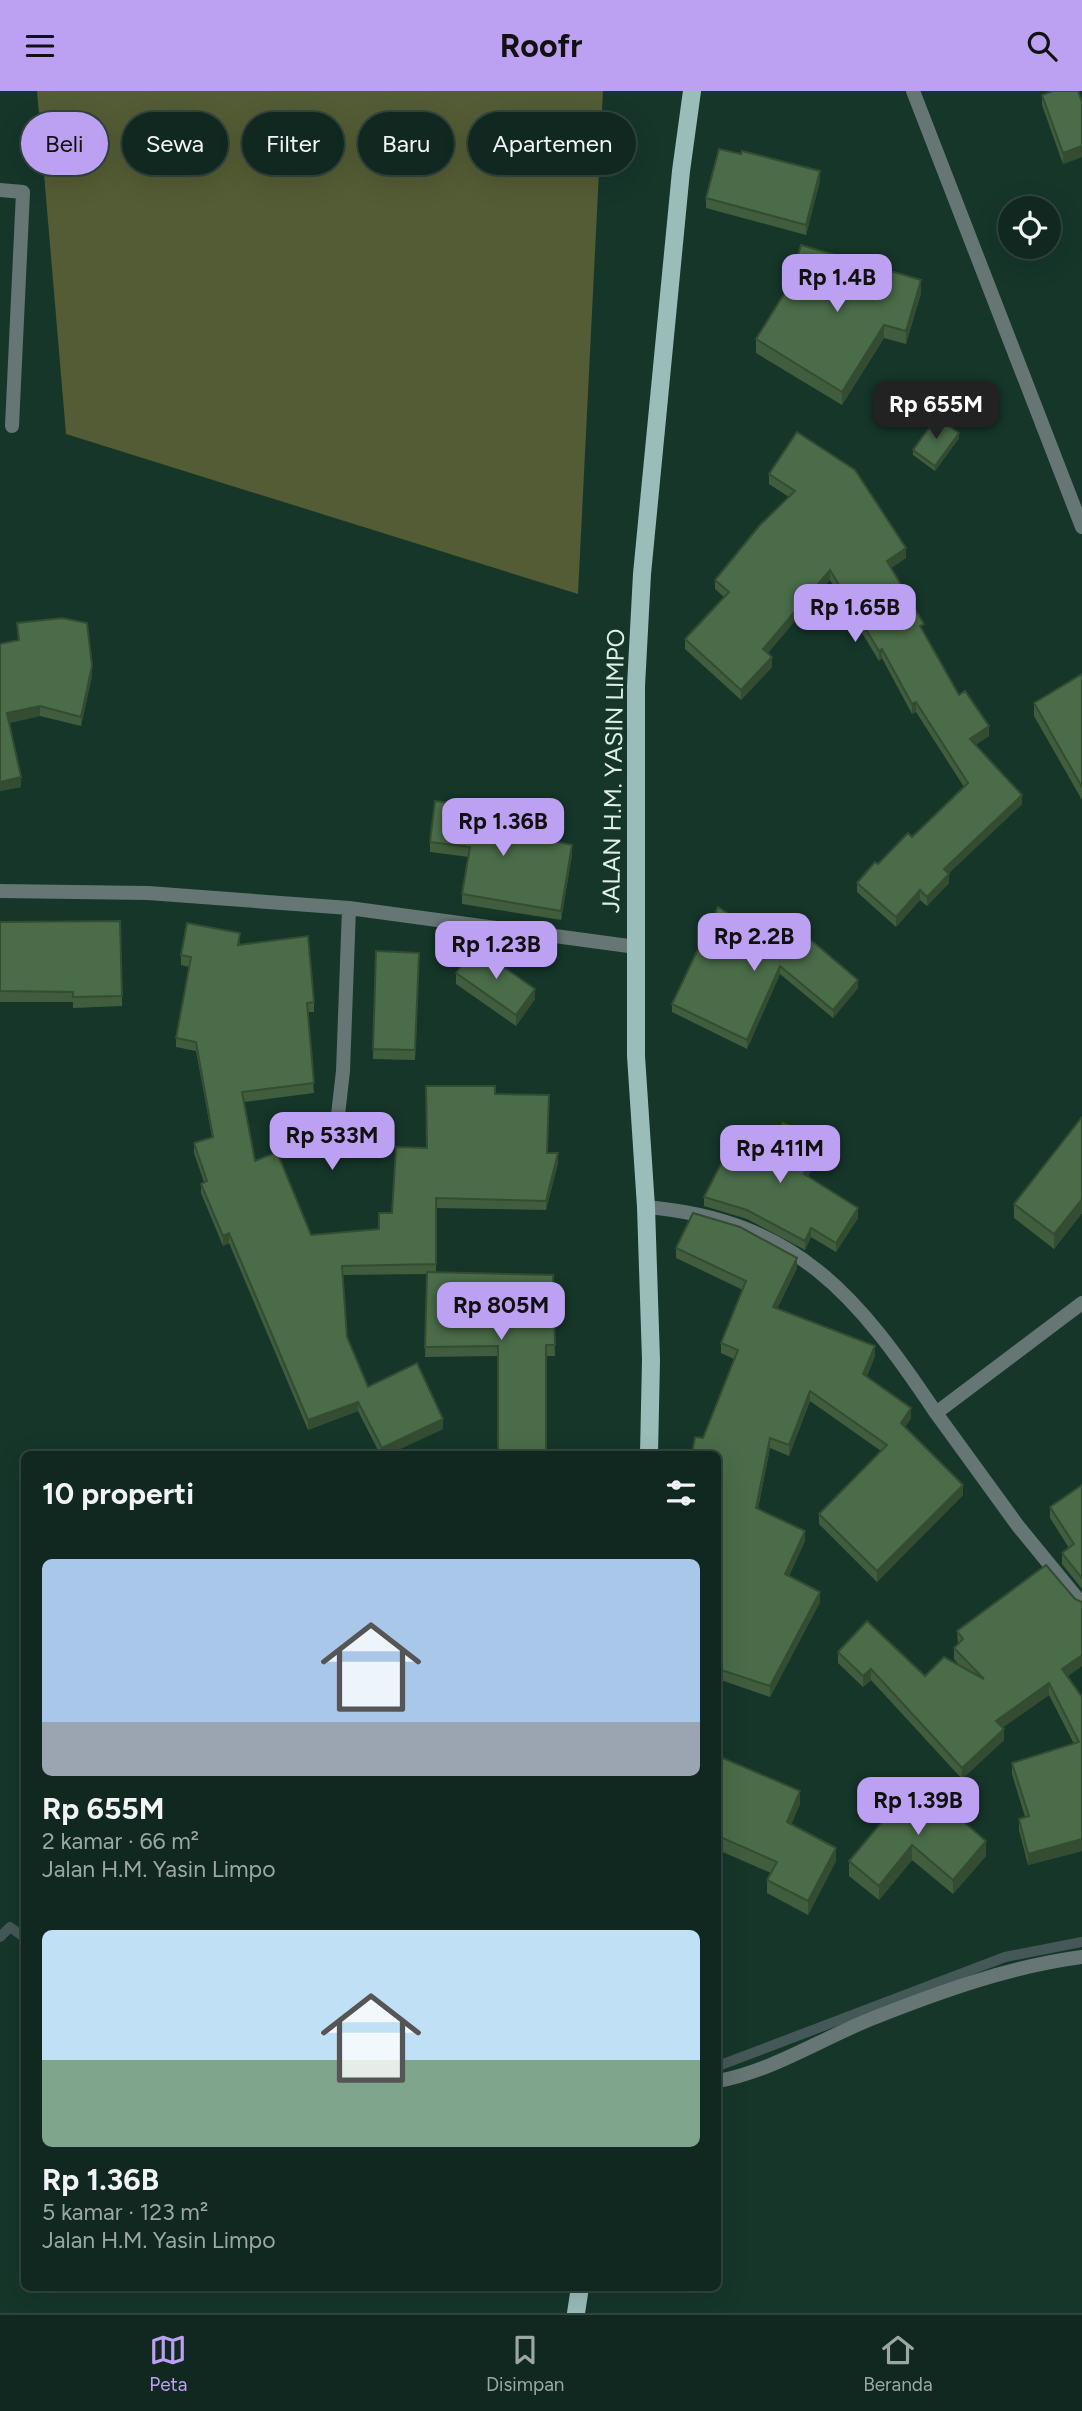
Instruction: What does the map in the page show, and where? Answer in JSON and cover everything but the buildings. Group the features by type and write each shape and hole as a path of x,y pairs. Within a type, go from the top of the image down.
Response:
{"main road":[{"name":"JALAN H.M. YASIN LIMPO","path":"649,1451 651,1360 646,1207 636,1056 636,686 642,574 681,171 692,91"},
{"path":"576,2313 579,2291"}],"street":[{"path":"913,91 1082,527"},
{"path":"0,190 23,192 12,426"},
{"path":"0,891 148,893 349,908 636,947"},
{"path":"335,1141 343,1071 349,908"},
{"path":"646,1207 709,1216 754,1231 816,1266 895,1353 1018,1526 1082,1604"},
{"path":"936,1413 1082,1303"},
{"path":"721,2080 752,2072 877,2017 1021,1966 1082,1957"}],"green space":[{"path":"37,91 603,91 602,112 468,112 468,175 599,175 578,594 66,434 44,175 108,175 108,112 39,112"}],"waterway":[{"path":"0,1937 10,1927 21,1935"},
{"path":"721,2065 1005,1957 1082,1942"}]}
